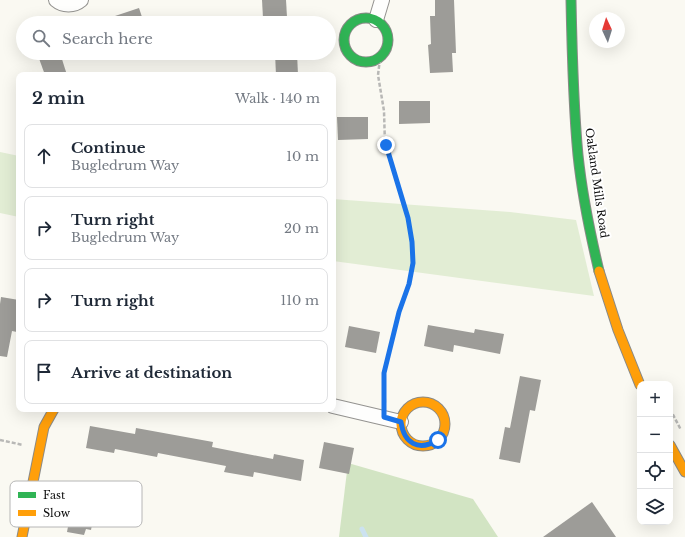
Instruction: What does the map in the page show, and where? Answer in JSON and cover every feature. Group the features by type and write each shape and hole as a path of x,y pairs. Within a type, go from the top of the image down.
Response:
{"street":[{"path":"56,0 70,5 81,0"},
{"path":"376,20 382,0"},
{"name":"Oakland Mills Road","path":"571,0 574,96 579,156 585,202 593,245 611,311 638,381"},
{"path":"369,18 376,20 383,25 388,32 389,44 386,52 380,59 371,63 360,62 351,58 345,48 344,38 347,29 352,23 360,19 369,18"},
{"path":"424,402 435,406 442,412 445,423 443,433 438,440 423,446 414,444 407,439 402,431 401,422 403,414 407,408 415,403 424,402"},
{"path":"336,407 401,422"},
{"path":"33,481 44,427 52,412"},
{"path":"673,450 685,472"},
{"path":"22,537 24,527"}],"path":[{"path":"380,59 378,75 383,104 386,145 408,218 412,242 413,263 409,284 399,312 384,373 384,417"},
{"path":"673,415 682,432"},
{"path":"0,440 39,448"}],"green space":[{"path":"0,152 16,155 16,216 0,213"},
{"path":"336,199 510,212 576,220 594,296 336,261"},
{"path":"348,463 473,499 498,537 339,537"}],"building":[{"path":"262,0 286,0 287,16 263,16"},
{"path":"435,0 454,0 456,53 452,53 453,72 430,73 428,45 431,44 430,16 435,16"},
{"path":"139,8 142,16 115,16"},
{"path":"40,60 62,60 66,72 44,72"},
{"path":"275,60 297,60 298,72 276,72"},
{"path":"399,101 430,101 430,123 399,124"},
{"path":"337,117 368,117 368,139 338,140"},
{"path":"1,297 16,300 16,332 12,331 7,357 0,356"},
{"path":"428,325 474,333 475,329 504,334 500,354 454,345 453,352 424,346"},
{"path":"349,326 380,332 376,353 345,347"},
{"path":"520,376 541,380 535,411 530,410 520,463 499,459 505,427 510,428"},
{"path":"90,426 135,434 136,428 213,442 212,447 273,459 274,454 304,460 301,481 254,472 253,477 224,472 226,466 158,453 157,457 115,449 114,453 86,448"},
{"path":"324,442 354,448 349,474 319,468"},
{"path":"592,502 616,537 543,537"},
{"path":"68,527 92,527 91,530 86,529 84,535 67,532"}],"waterway":[{"path":"362,529 366,537"}],"traffic: fast":[{"path":"571,0 576,136 582,184 592,242 599,271"},
{"path":"362,18 370,18 375,19 382,24 387,31 388,40 387,49 382,56 375,61 362,62 354,59 347,52 344,44 344,36 347,28 354,21 362,18"}],"traffic: slow":[{"path":"599,271 618,330 638,381"},
{"path":"423,402 435,406 441,412 445,424 441,436 435,442 423,446 411,442 405,436 401,424 405,412 411,406 423,402"},
{"path":"33,481 44,427 52,412"},
{"path":"673,450 685,472"},
{"path":"22,537 24,527"}],"route":[{"path":"386,145 408,218 412,242 413,263 409,284 399,312 384,373 384,417 401,422 402,431 407,439 414,444 423,446 438,440"}]}
